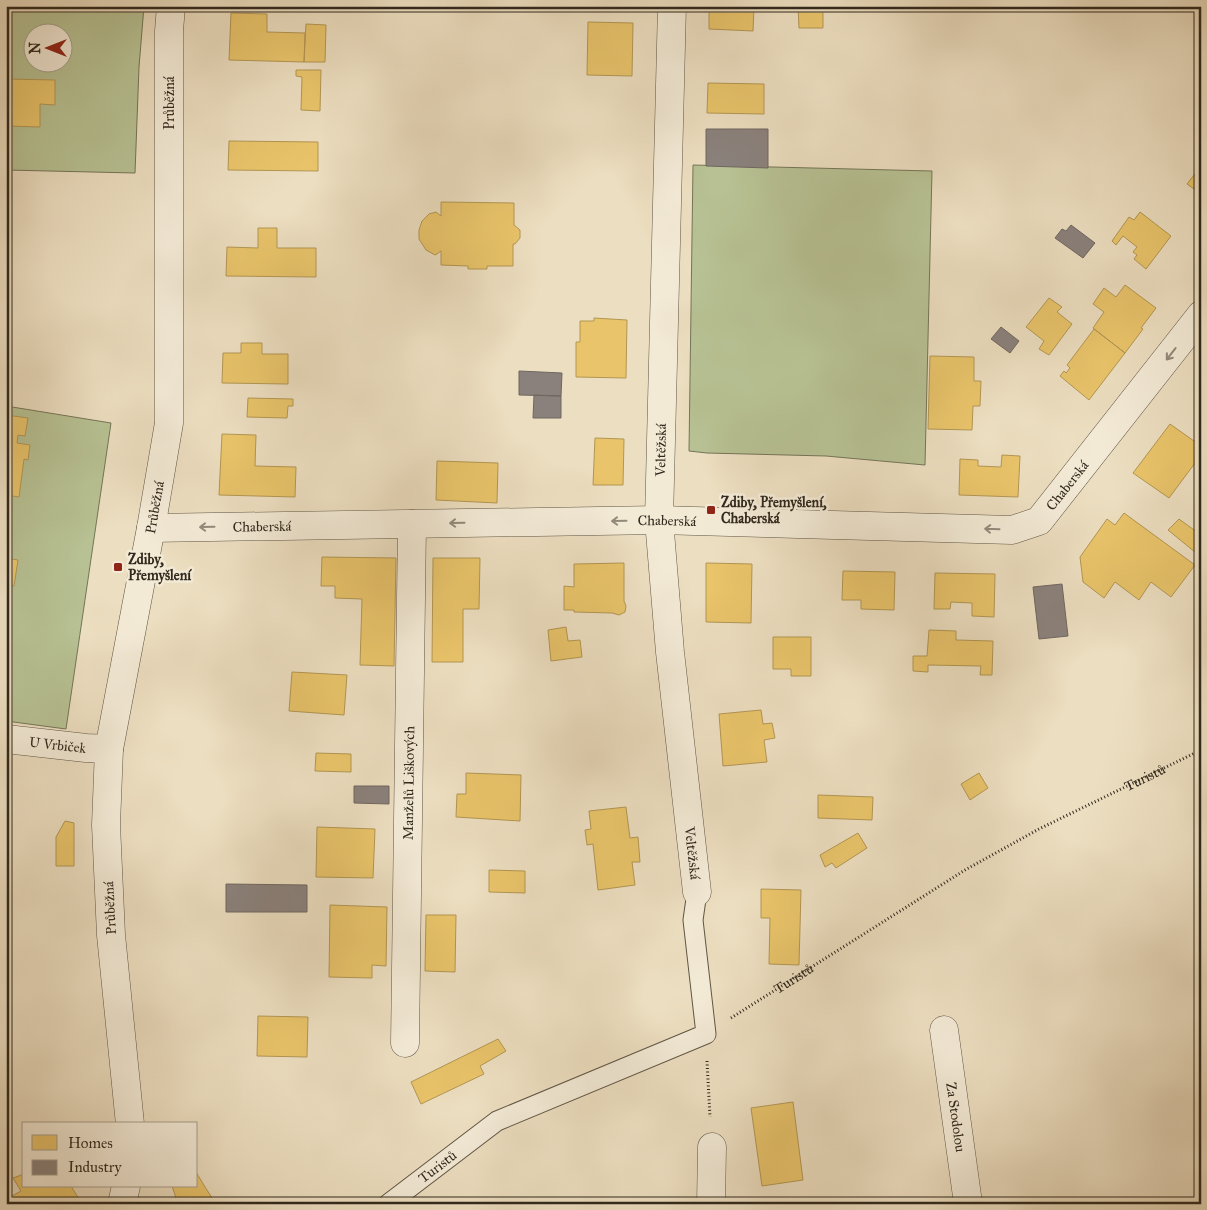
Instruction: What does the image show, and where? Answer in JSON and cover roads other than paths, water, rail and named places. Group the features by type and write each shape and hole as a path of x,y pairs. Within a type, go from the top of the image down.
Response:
{"street":[{"name":"Průběžná","path":"130,1122 111,935 106,825 109,749 169,423 169,31 171,6"},
{"name":"Veltěžská","path":"672,6 659,520 670,652 697,892"},
{"name":"Chaberská","path":"151,528 659,520 1012,530 1039,521 1201,315"},
{"name":"Manželů Liškových","path":"405,1043 412,524"},
{"name":"U Vrbiček","path":"6,739 109,749"},
{"name":"Za Stodolou","path":"944,1030 965,1203"},
{"path":"711,1204 712,1147"},
{"path":"122,1204 126,1188"}],"lane":[{"name":"Turistů","path":"388,1204 497,1121 706,1034 693,920 697,892"}],"place":[{"name":"Zdiby, Přemyšlení, Chaberská","path":"711,510"},
{"name":"Zdiby, Přemyšlení","path":"118,567"}]}
